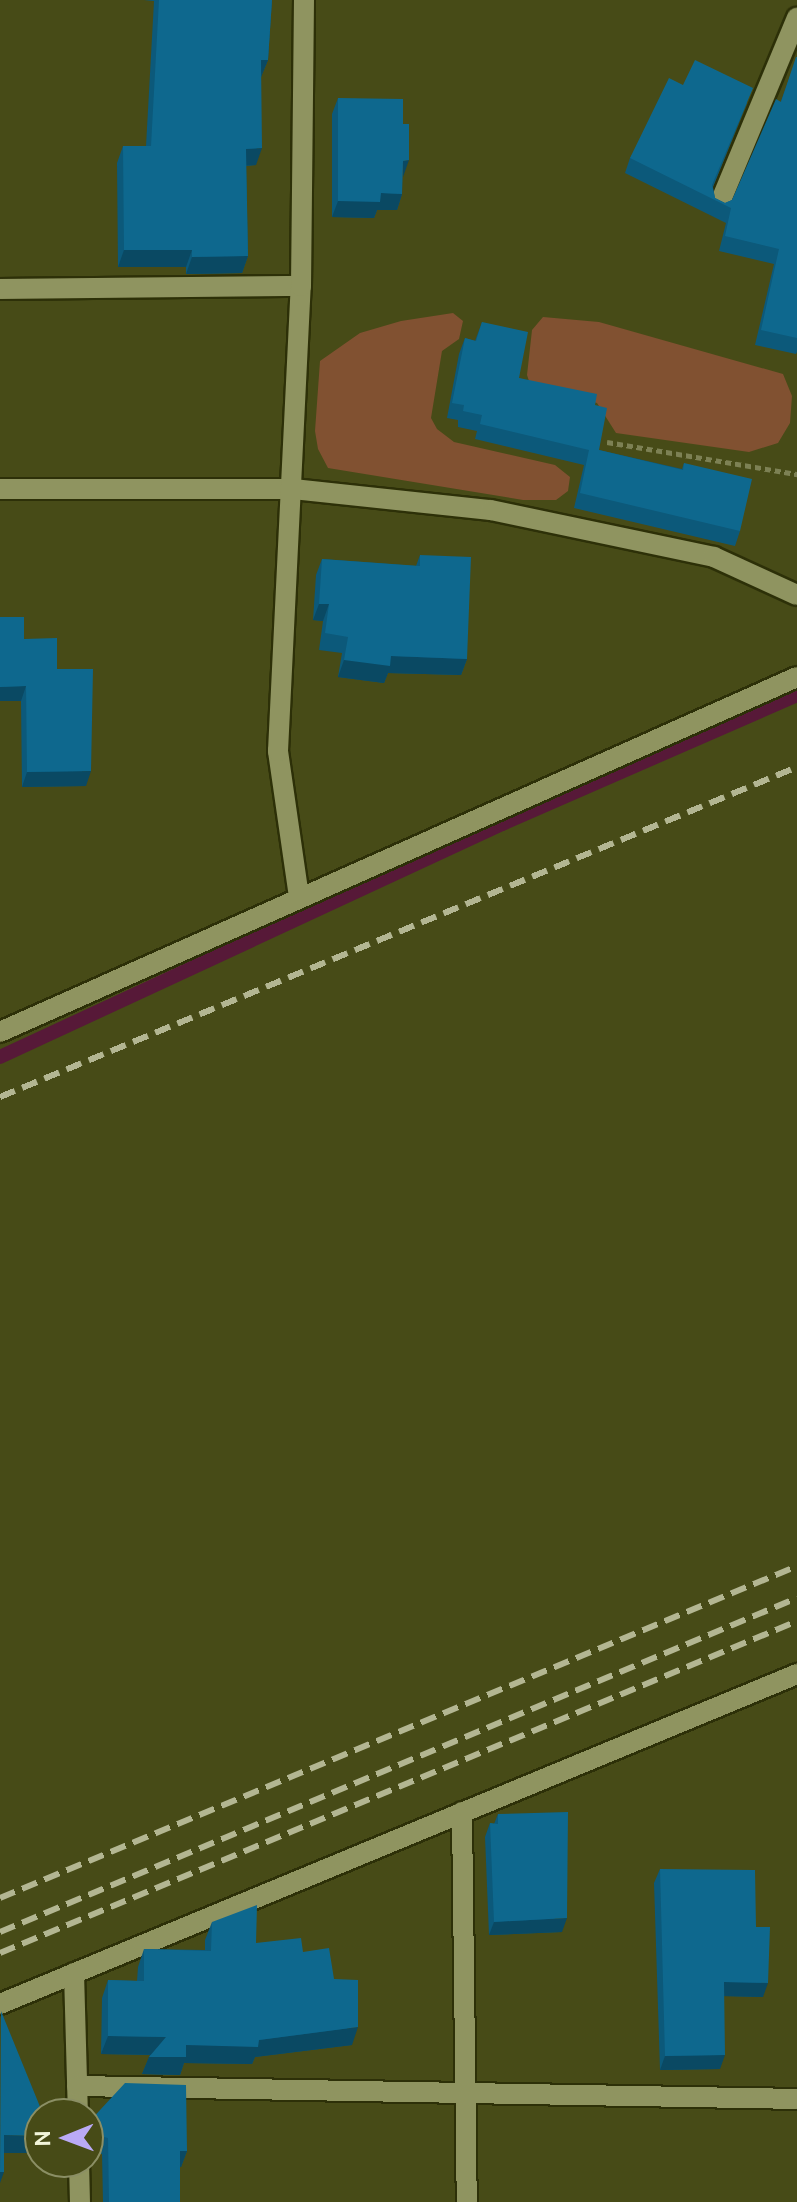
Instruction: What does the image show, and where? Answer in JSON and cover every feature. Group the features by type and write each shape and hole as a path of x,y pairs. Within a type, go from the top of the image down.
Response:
{"street":[{"path":"299,897 278,751 301,286 304,0"},
{"path":"719,205 797,18"},
{"path":"0,289 301,286"},
{"path":"0,489 293,489 491,510 714,557 797,595"},
{"path":"0,1032 797,677"},
{"path":"0,2004 797,1674"},
{"path":"462,1812 467,2202"},
{"path":"74,1973 77,2098"},
{"path":"77,2086 797,2099"},
{"path":"79,2178 80,2202"}],"path":[{"path":"607,442 797,474"}],"shaded area":[{"path":"453,313 463,321 459,339 442,351 431,418 437,429 454,442 555,465 570,477 568,491 556,500 523,500 328,468 318,449 315,431 320,361 360,333 401,321"},
{"path":"543,317 599,322 783,374 792,396 790,423 778,443 749,452 616,433 597,403 531,387 527,375 532,330"}],"building":[{"path":"159,0 272,0 268,60 261,60 262,148 246,149 248,256 192,257 192,250 124,250 123,146 151,146"},
{"path":"796,57 797,338 761,330 779,249 725,236 731,208 630,158 669,78 683,85 695,60 753,88 712,185 715,198 725,203 732,200 776,99 781,102"},
{"path":"338,98 403,99 403,124 409,124 409,160 403,161 402,194 381,193 380,202 338,201"},
{"path":"482,322 528,332 519,378 597,394 595,405 607,408 599,450 683,470 684,463 752,479 740,531 580,493 589,450 480,424 482,415 463,411 464,405 452,403 465,338 476,341"},
{"path":"420,555 471,557 467,659 391,656 390,666 344,660 348,637 325,633 329,604 319,604 322,559 420,566"},
{"path":"0,617 24,617 24,639 57,638 57,669 93,669 91,771 27,772 26,686 0,687"},
{"path":"568,1812 567,1918 494,1922 490,1823 498,1824 498,1814"},
{"path":"660,1869 755,1870 756,1927 770,1927 768,1983 724,1982 725,2055 665,2056"},
{"path":"257,1905 256,1943 301,1938 303,1952 329,1948 334,1979 358,1980 358,2027 259,2040 258,2047 186,2045 186,2057 149,2057 166,2037 108,2036 108,1980 144,1981 144,1949 211,1951 212,1922"},
{"path":"1,2011 36,2098 24,2098 24,2136 4,2135 4,2172 0,2172"},
{"path":"125,2083 186,2085 187,2151 180,2151 180,2202 109,2202 104,2106"}],"waterway":[{"path":"0,1057 502,824 797,695"}],"railway":[{"path":"0,1097 797,767"},
{"path":"0,1898 797,1566"},
{"path":"0,1932 797,1598"},
{"path":"0,1953 797,1621"}]}
